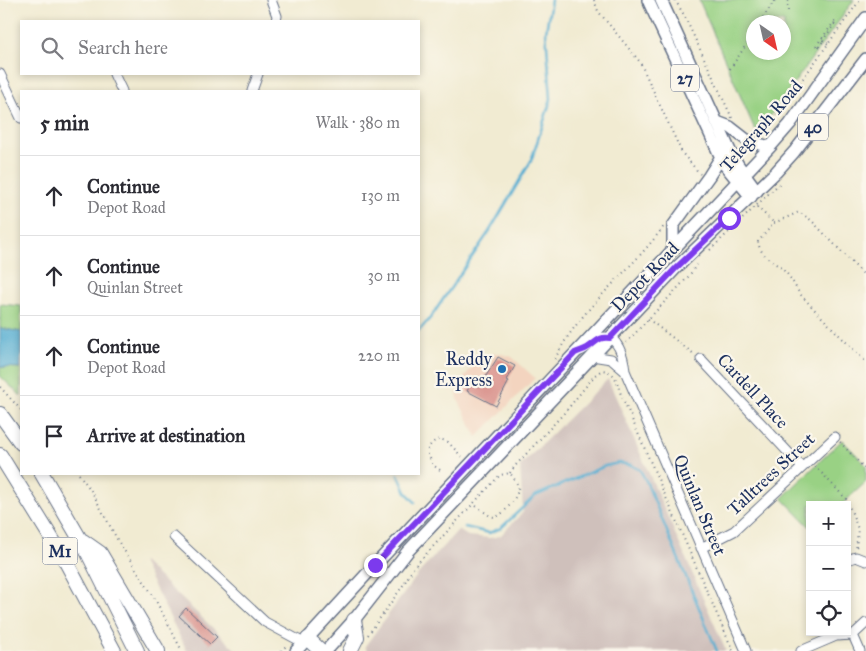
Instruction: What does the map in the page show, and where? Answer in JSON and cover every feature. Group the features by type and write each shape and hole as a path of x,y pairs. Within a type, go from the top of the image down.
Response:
{"highway":[{"path":"0,414 20,441"},
{"name":"M1","path":"0,455 60,552 114,651"},
{"name":"M1","path":"43,475 80,540 137,651"},
{"path":"80,540 100,552 158,651"},
{"path":"350,651 357,637 354,620"},
{"path":"303,644 321,651"}],"main road":[{"name":"27","path":"648,0 720,157 726,168 740,177"},
{"name":"27","path":"661,0 740,177 755,198"},
{"name":"Telegraph Road","path":"673,249 790,124 866,18"},
{"name":"40","path":"755,198 794,152 866,59"},
{"path":"717,122 730,127 748,141 770,146"},
{"path":"673,249 673,226 709,176 720,157"},
{"name":"Depot Road","path":"326,651 354,620 408,551 592,356 676,268 755,198"},
{"name":"Depot Road","path":"303,644 673,249"}],"street":[{"path":"272,0 277,16 276,20"},
{"path":"0,74 20,116"},
{"path":"114,75 122,90"},
{"path":"252,90 258,75"},
{"path":"575,353 587,348 598,339 603,337 610,338"},
{"name":"Quinlan Street","path":"610,338 620,349 626,371 746,651"},
{"path":"592,356 611,360 626,371"},
{"name":"Cardell Place","path":"701,360 802,467"},
{"name":"Talltrees Street","path":"701,548 734,532 835,437"},
{"path":"174,537 265,622 303,644"},
{"path":"852,558 866,561"},
{"path":"800,651 836,636 853,635 866,623"},
{"path":"853,635 860,651"}],"path":[{"path":"594,0 598,11 640,62 682,153 700,174"},
{"path":"675,0 734,120"},
{"path":"765,15 775,0"},
{"path":"788,11 787,3 789,0"},
{"path":"757,135 772,121 860,0"},
{"path":"834,21 836,22 823,40 817,47 834,21"},
{"path":"823,40 828,44"},
{"path":"730,69 746,45"},
{"path":"707,253 755,198 784,179"},
{"path":"755,198 774,223"},
{"path":"866,277 811,220 800,212 774,223 758,242 759,250 769,261 783,269 799,293 866,362"},
{"path":"553,362 568,336 598,299 649,246 667,221"},
{"path":"623,345 689,276 700,259"},
{"path":"648,319 701,360"},
{"path":"366,638 414,567 500,476 510,473 514,466 566,411 595,375 602,370 610,372 615,376 620,392 733,651"},
{"path":"0,387 20,409"},
{"path":"835,437 866,470"},
{"path":"440,470 433,465 427,452 429,446 434,441 440,439 448,442 462,457"},
{"path":"809,460 847,500 858,529 852,558"},
{"path":"476,506 490,516 499,516 503,513 519,490 510,473"},
{"path":"81,475 154,597 182,651"}],"shaded area":[{"path":"498,353 512,357 535,378 477,437 458,400 457,390 476,362 491,354"},
{"path":"608,379 726,651 367,651 365,646 419,573 458,530 468,536 490,538 500,536 523,512 520,466"},
{"path":"141,560 237,651 187,651"}],"green space":[{"path":"699,0 854,0 761,129 755,130"},
{"path":"0,304 20,306 20,332 0,328"},
{"path":"0,367 20,368 20,395 0,376"},
{"path":"842,440 866,465 866,482 845,501 806,501 806,523 782,498"}],"water":[{"path":"0,328 20,332 20,368 0,367"}],"building":[{"path":"498,357 515,366 496,406 467,391 472,382 479,387"},
{"path":"186,608 217,637 210,644 179,616"}],"waterway":[{"path":"420,330 431,317 489,232 531,161 551,99 546,32 551,0"},
{"path":"465,527 489,533 501,528 535,496 605,466 619,463 631,465 640,470 646,481 717,651"},
{"path":"398,475 406,492 415,502"}],"place":[{"name":"Reddy Express","path":"502,369"}],"route":[{"path":"375,565 575,353 587,348 598,339 603,337 610,338 676,268 729,218"}]}
